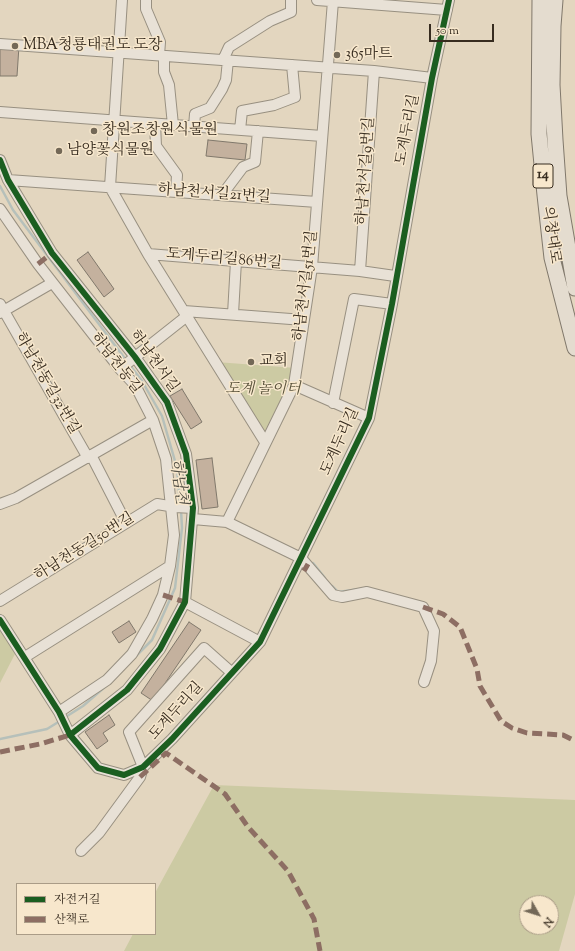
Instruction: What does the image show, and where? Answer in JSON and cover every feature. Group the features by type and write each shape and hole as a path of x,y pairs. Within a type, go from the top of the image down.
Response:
{"highway":[{"name":"의창대로","path":"540,0 539,134 545,195 552,258 575,348"},
{"name":"의창대로","path":"555,0 552,26 552,78 555,140 560,196 575,288"}],"street":[{"path":"122,0 110,187 148,254 265,442"},
{"path":"146,0 146,9 160,42 164,72 169,85 173,125"},
{"path":"194,127 195,114 210,108 226,80 225,60 229,47 270,21 291,12 291,0"},
{"path":"317,0 448,5"},
{"name":"하남천서길51번길","path":"227,522 294,385 312,267 333,1"},
{"name":"도계두리길","path":"68,731 98,768 124,775 143,767 172,739 231,672 260,642 369,418 392,304 395,276 432,78 448,5"},
{"path":"0,44 327,67 432,78"},
{"path":"240,130 242,111 274,105 295,97 292,65"},
{"name":"하남천서길9번길","path":"360,271 374,71"},
{"path":"0,112 322,136"},
{"path":"155,124 156,146 177,175 176,192"},
{"path":"222,196 243,166 255,162 258,131"},
{"name":"하남천서길","path":"0,160 8,180 52,253 167,402 186,454 190,508 193,519 185,602 160,649 127,690 68,731"},
{"name":"하남천서길21번길","path":"8,180 317,202"},
{"name":"하남천동길","path":"0,209 52,283 135,385 153,420 166,460 173,507 174,535 170,566 163,595 152,619 132,654 107,680 60,713"},
{"name":"도계두리길86번길","path":"148,254 360,271 395,276"},
{"path":"233,314 236,261"},
{"name":"하남천동길32번길","path":"52,283 1,309 89,456 126,523"},
{"path":"333,403 354,299 392,304"},
{"path":"122,368 185,314 233,314 304,320"},
{"path":"294,385 369,418"},
{"path":"0,504 16,498 153,420"},
{"name":"하남천동길50번길","path":"0,601 157,504 190,508"},
{"path":"193,519 227,522 301,558 333,595 342,597 367,592 423,607 434,631 430,661 424,682"},
{"path":"25,657 170,566"},
{"path":"185,602 260,642"},
{"path":"0,620 60,713 68,731"},
{"path":"143,767 129,732 204,648 231,672"},
{"name":"도계두리길","path":"81,851 99,833 140,777 143,767"}],"green space":[{"name":"도계 놀이터","path":"216,362 296,368 293,385 265,440"},
{"path":"0,628 15,654 0,683"},
{"path":"214,785 575,800 575,894 559,951 124,951 132,935 156,935 156,891"}],"building":[{"path":"0,44 19,46 17,76 0,76"},
{"path":"208,140 247,144 245,160 206,156"},
{"path":"88,252 114,289 104,297 77,260"},
{"path":"182,389 202,422 191,429 170,396"},
{"path":"212,458 218,507 202,509 196,460"},
{"path":"129,621 136,632 119,643 112,632"},
{"path":"189,622 201,630 153,701 141,693"},
{"path":"109,715 115,725 103,733 108,741 97,749 85,732"}],"waterway":[{"name":"하남천","path":"0,186 13,210 126,360"},
{"name":"하남천","path":"129,364 142,381 162,416 177,468 180,505"},
{"name":"하남천","path":"135,657 152,640 175,588 182,528 181,510"},
{"path":"313,563 325,578"},
{"path":"332,586 338,592 368,588"},
{"name":"하남천","path":"64,718 83,706 106,686"},
{"name":"하남천","path":"0,739 47,729 60,721"}],"marked path":[{"path":"38,264 52,253"},
{"path":"304,571 308,564"},
{"path":"163,595 185,602"},
{"path":"423,607 443,614 460,627 477,669 480,686 501,721 512,728 527,733 563,735 575,741"},
{"path":"0,752 40,744 70,735"},
{"path":"140,777 166,753 225,794 248,827 288,871 314,919 320,951"}],"cycle path":[{"path":"0,620 59,712 70,735 98,768 124,775 143,767 172,739 260,642 369,418 392,304 432,78 449,0"},
{"path":"0,160 8,180 52,253 135,357 167,402 186,454 193,508 185,602 160,649 127,690 70,735"}],"place":[{"name":"MBA청룡태권도 도장","path":"15,46"},
{"name":"365마트","path":"337,55"},
{"name":"창원조창원식물원","path":"94,131"},
{"name":"남양꽃식물원","path":"59,151"},
{"name":"교회","path":"251,362"}]}
